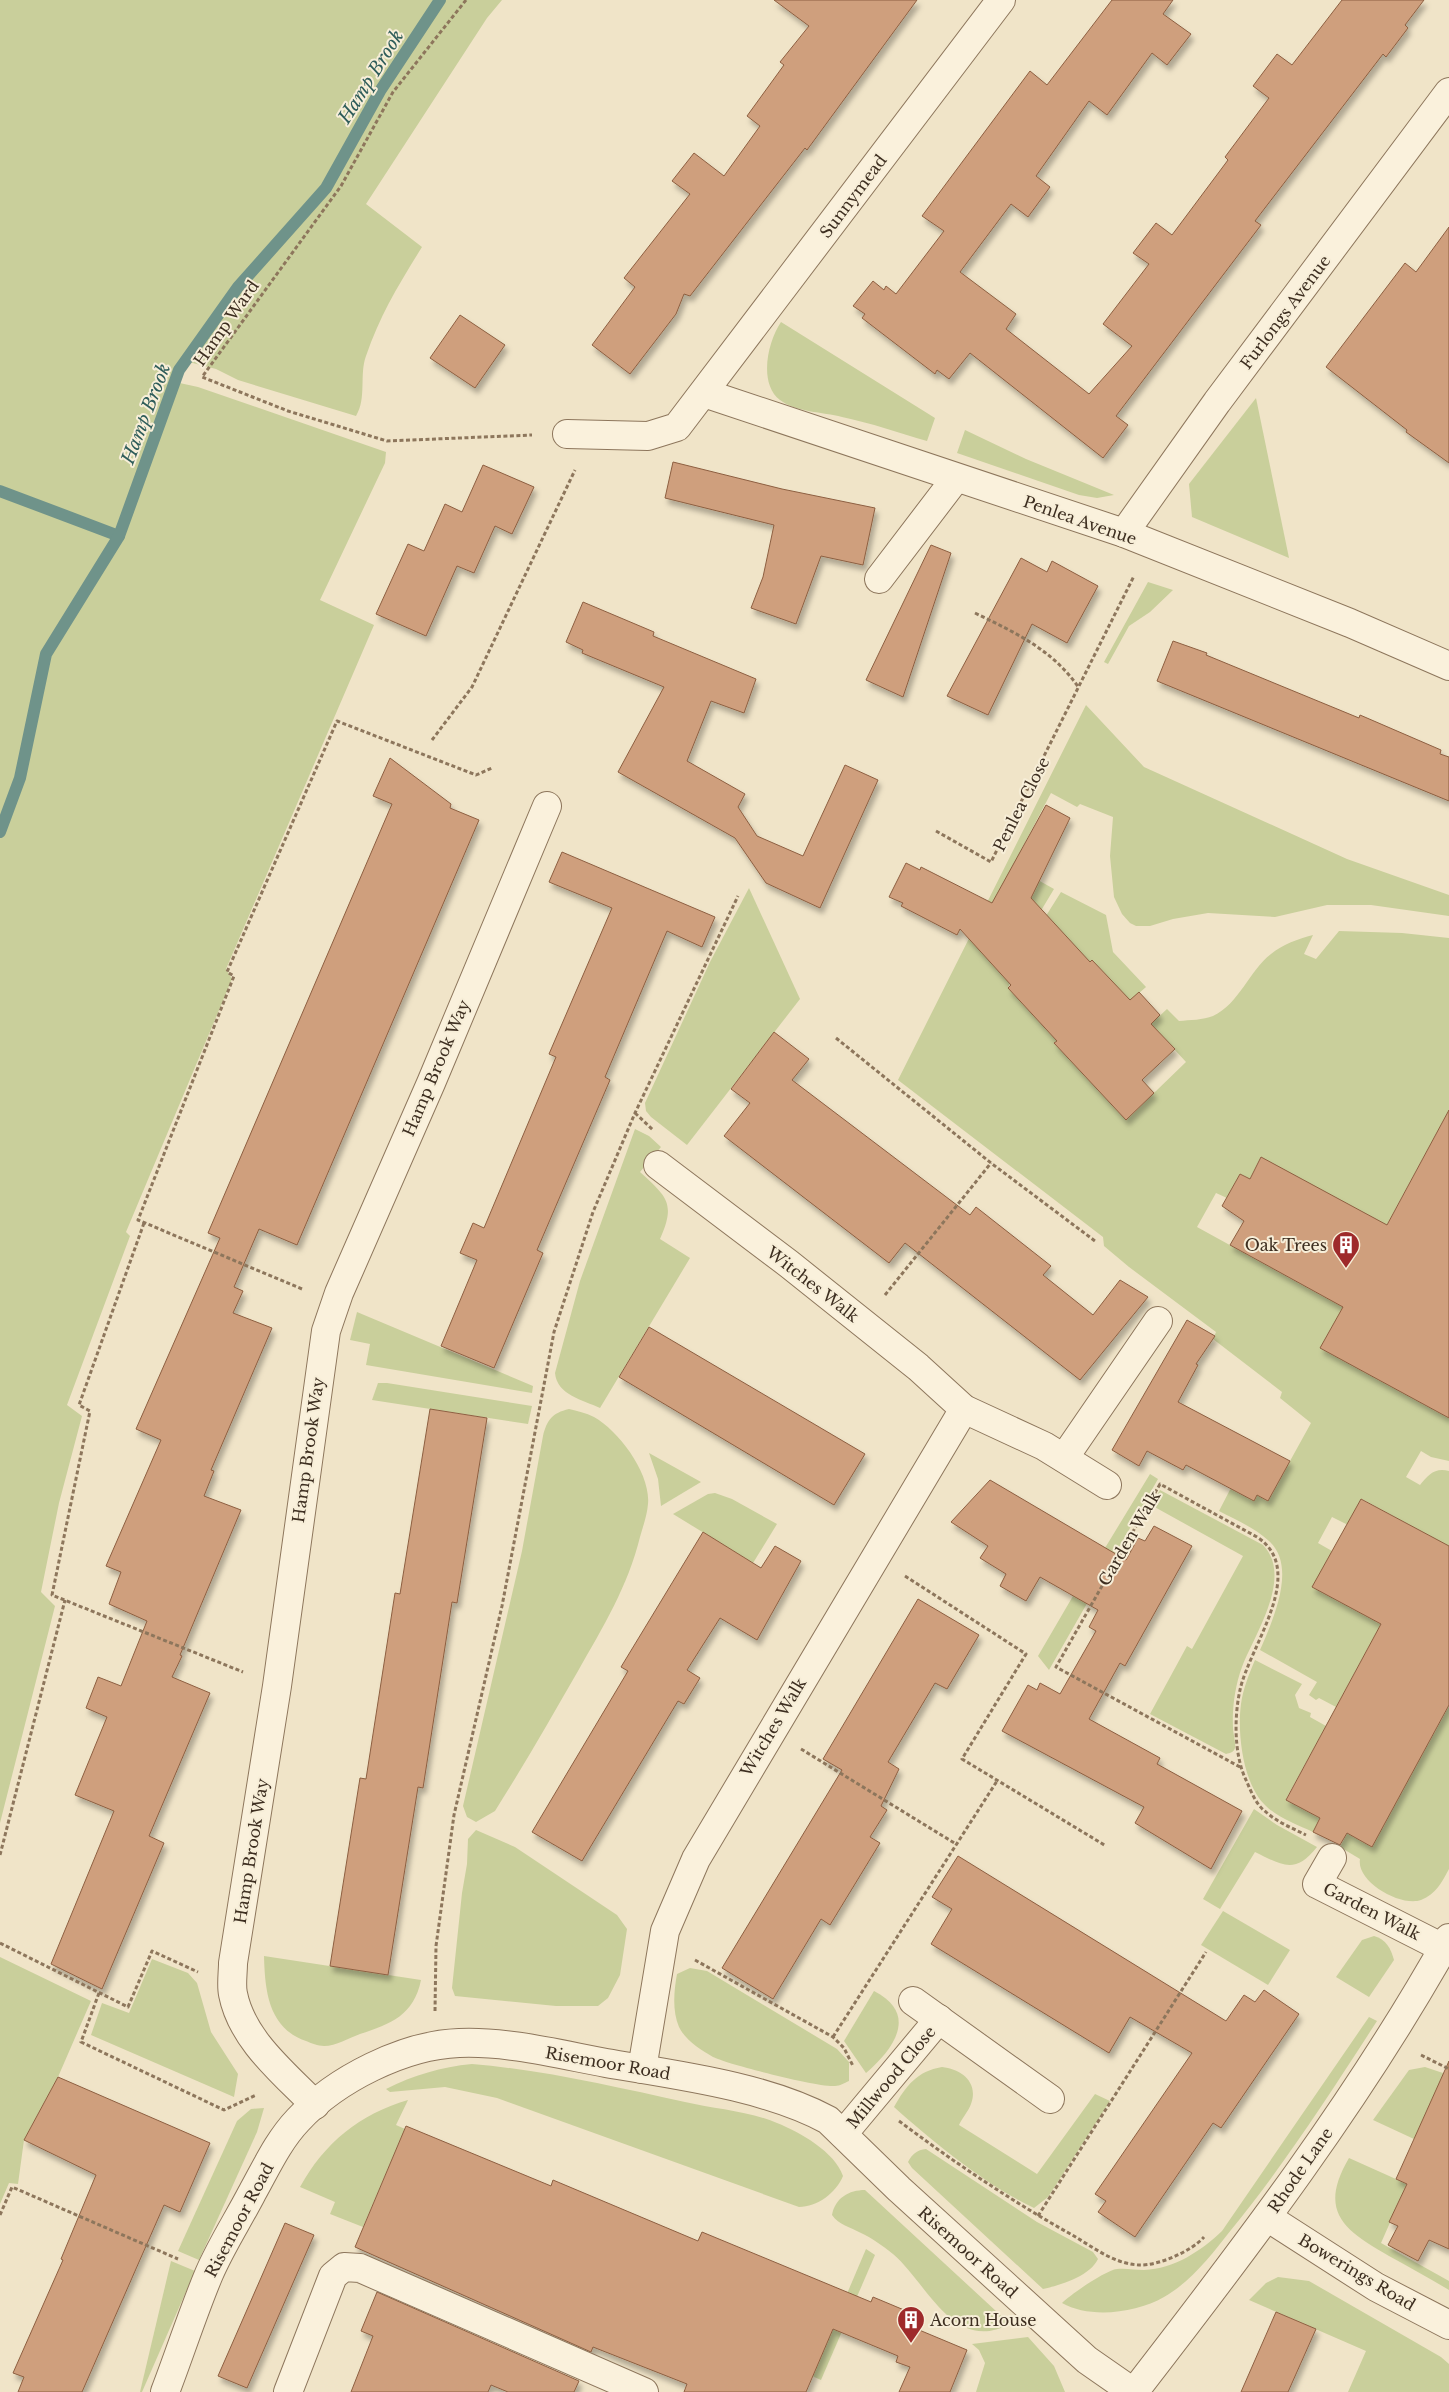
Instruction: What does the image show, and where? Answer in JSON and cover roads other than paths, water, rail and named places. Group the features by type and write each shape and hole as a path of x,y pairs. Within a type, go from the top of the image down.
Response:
{"street":[{"name":"Sunnymead","path":"567,434 648,436 677,427 1001,0"},
{"name":"Furlongs Avenue","path":"1124,534 1223,394 1449,92"},
{"name":"Penlea Avenue","path":"704,393 1124,534 1350,623 1449,666"},
{"path":"880,579 956,478"},
{"name":"Hamp Brook Way","path":"315,2105 249,2033 239,2014 232,1992 233,1963 277,1686 321,1358 326,1331 336,1303 547,806"},
{"name":"Witches Walk","path":"658,1165 918,1366 964,1409 1064,1458 1107,1485"},
{"path":"1064,1458 1158,1321"},
{"name":"Witches Walk","path":"642,2069 663,1941 678,1896 696,1859 964,1409"},
{"name":"Garden Walk","path":"1332,1858 1317,1884 1446,1943"},
{"name":"Rhode Lane","path":"1133,2392 1267,2217 1375,2063 1446,1943"},
{"name":"Millwood Close","path":"913,2001 1050,2098"},
{"name":"Millwood Close","path":"843,2134 939,2019"},
{"name":"Risemoor Road","path":"165,2392 210,2273 281,2141 298,2119 344,2081 382,2063 423,2048 457,2043 494,2043 700,2080 796,2105 828,2120 906,2195 1087,2360 1133,2392"},
{"name":"Bowerings Road","path":"1267,2217 1376,2287 1449,2324"},
{"path":"288,2392 334,2276 344,2267 360,2268 644,2392"}],"waterway":[{"name":"Hamp Brook","path":"0,832 20,778 46,654 119,536 179,370 238,287 326,188 380,91 440,0"},
{"path":"0,491 119,536"}],"place":[{"name":"Oak Trees","path":"1346,1269"},
{"name":"Acorn House","path":"911,2344"}]}
